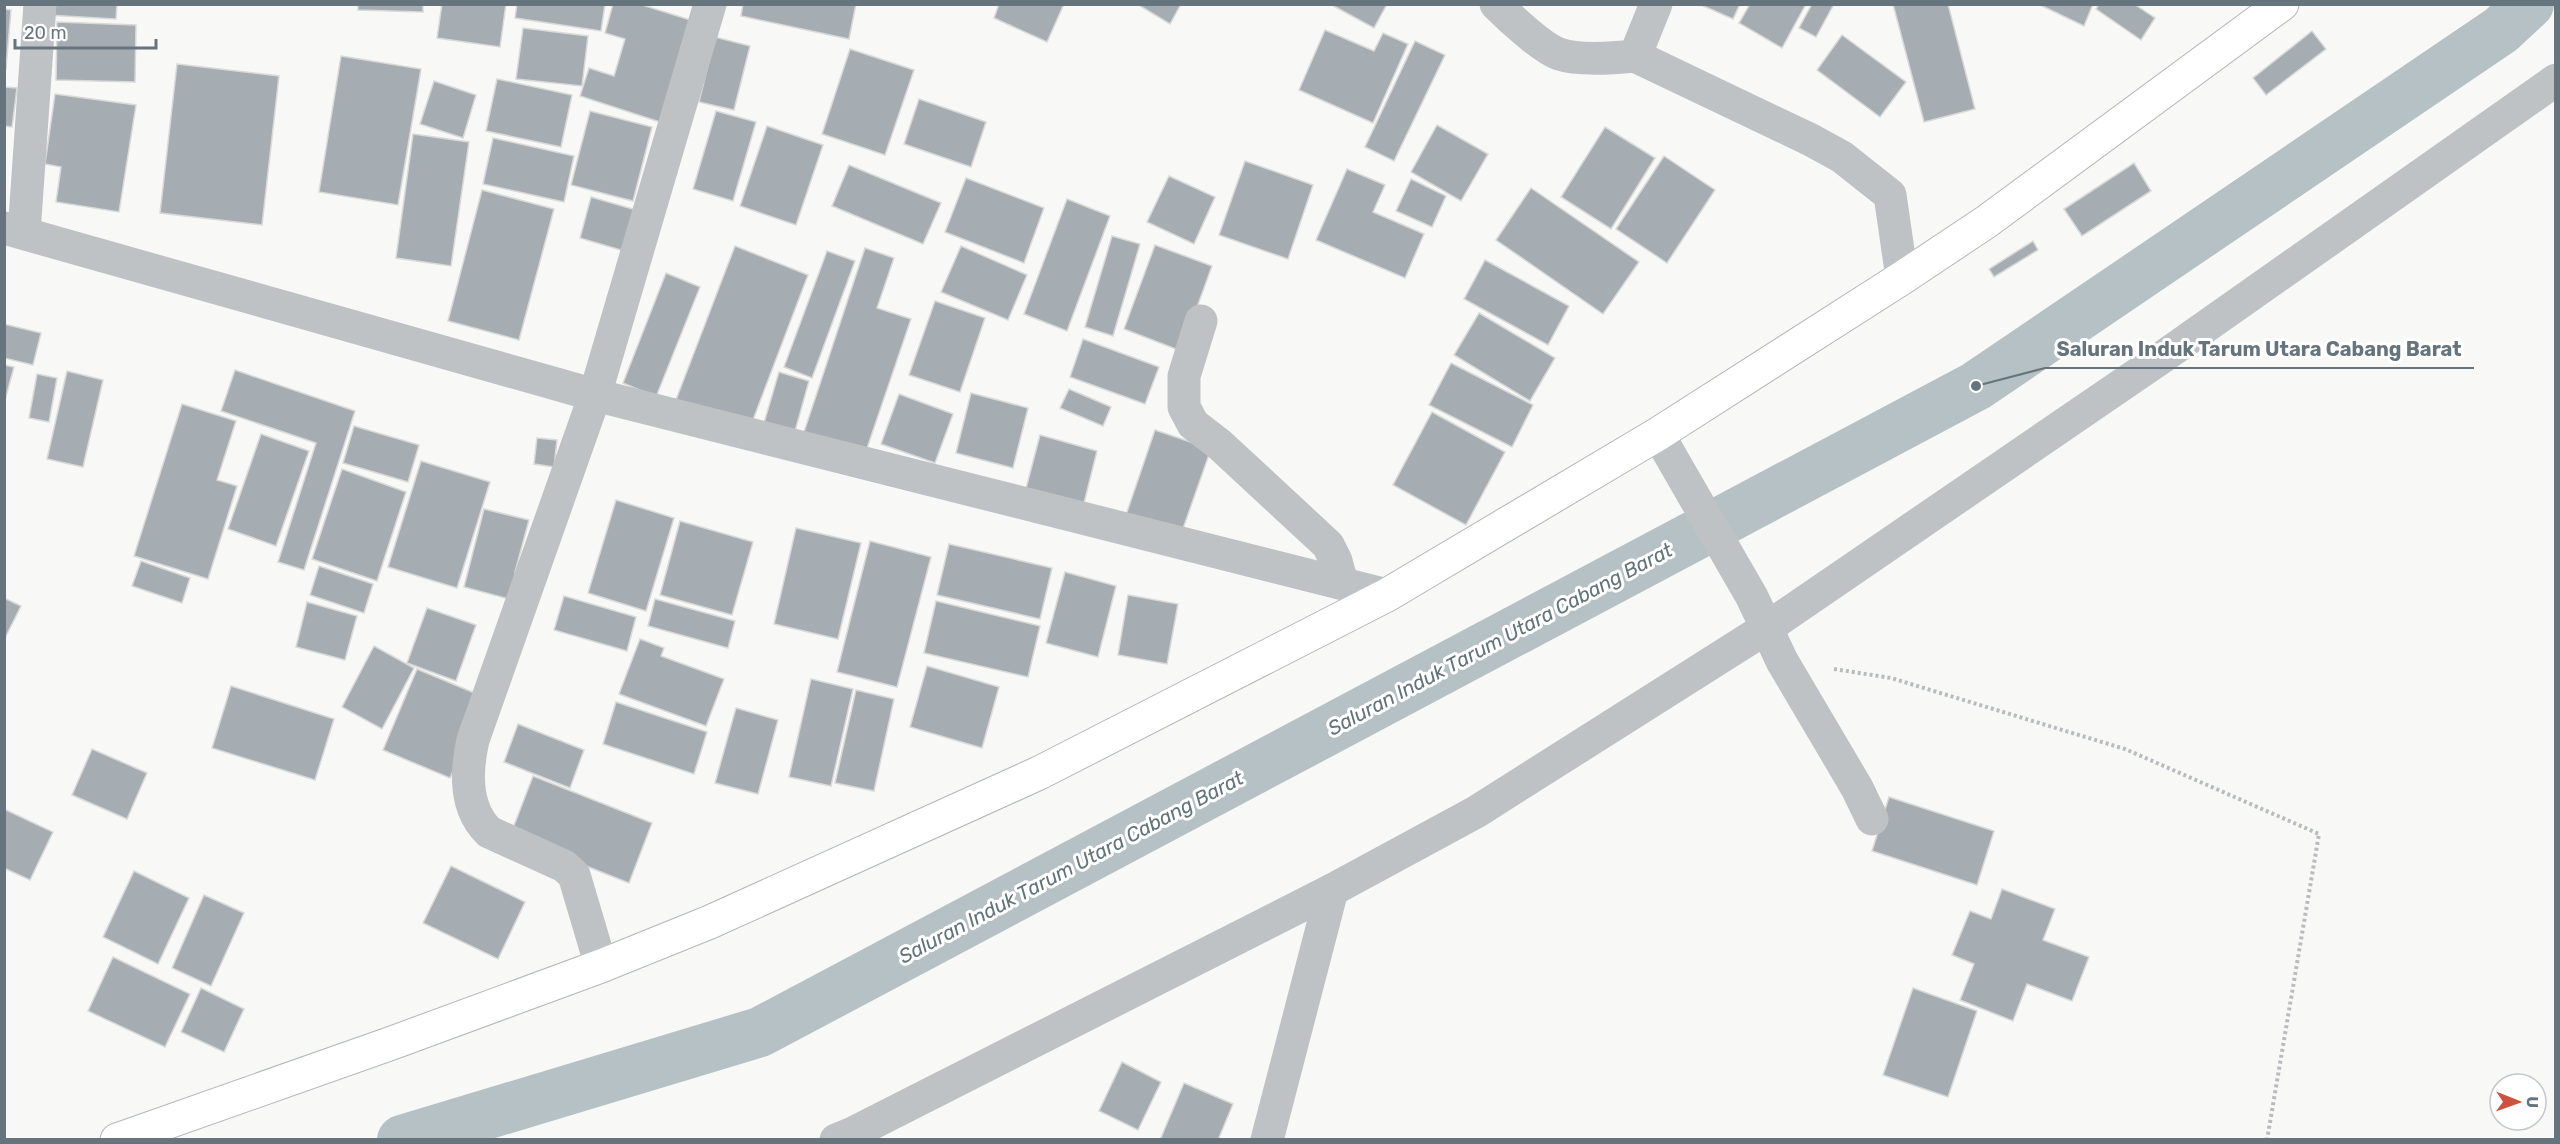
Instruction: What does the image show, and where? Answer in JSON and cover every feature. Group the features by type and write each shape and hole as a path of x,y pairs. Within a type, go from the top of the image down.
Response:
{"main road":[{"path":"117,1140 392,1043 601,966 710,922 1039,772 1387,595 1658,434 1902,278 1986,222 2282,4"}],"street":[{"path":"39,4 14,230 595,395 1387,595"},
{"path":"601,966 574,875 561,864 489,832 481,825 470,799 468,761 477,729 595,395 710,4"},
{"path":"1496,4 1521,27 1559,54 1603,59 1635,56 1842,157 1890,195 1902,278"},
{"path":"1635,56 1656,4"},
{"path":"836,1140 864,1128 1332,891 1476,812 1768,627 2164,356 2556,80"},
{"path":"1200,321 1184,376 1184,406 1193,424 1219,444 1328,546 1336,561 1342,583"},
{"path":"1658,434 1752,597 1782,661 1857,788 1872,819"},
{"path":"1267,1140 1332,891"}],"path":[{"path":"1782,661 1891,678 2125,749 2319,834 2267,1140"}],"building":[{"path":"48,4 117,4 116,19 47,15"},
{"path":"358,4 423,4 423,12 358,10"},
{"path":"442,4 506,4 500,47 437,38"},
{"path":"517,4 605,4 601,31 515,18"},
{"path":"613,4 639,4 700,23 669,125 580,96 589,68 614,76 625,39 605,33"},
{"path":"743,4 856,4 849,39 741,16"},
{"path":"999,4 1064,4 1047,42 994,18"},
{"path":"1137,4 1181,4 1170,24"},
{"path":"1330,4 1387,4 1374,28"},
{"path":"1699,4 1740,4 1733,19"},
{"path":"1750,4 1806,4 1782,48 1739,23"},
{"path":"1812,4 1834,4 1816,37 1799,28"},
{"path":"1893,4 1948,4 1975,109 1924,122"},
{"path":"2038,4 2093,4 2084,26"},
{"path":"2099,4 2134,4 2155,18 2141,40 2096,9"},
{"path":"4,9 11,10 6,69 4,69"},
{"path":"57,22 136,25 135,82 56,80"},
{"path":"523,28 588,36 582,86 516,79"},
{"path":"1325,30 1374,51 1383,33 1408,44 1373,123 1299,90"},
{"path":"2312,31 2326,49 2266,95 2253,78"},
{"path":"1842,35 1906,82 1880,117 1817,70"},
{"path":"715,37 750,46 734,110 699,102"},
{"path":"1415,41 1445,55 1394,161 1365,147"},
{"path":"850,49 914,70 885,155 822,134"},
{"path":"341,56 421,69 398,205 319,192"},
{"path":"177,64 279,76 262,225 160,213"},
{"path":"497,79 572,95 561,147 486,131"},
{"path":"434,81 476,95 463,138 420,124"},
{"path":"4,87 17,88 12,127 4,126"},
{"path":"55,94 136,105 119,212 56,202 61,167 45,164"},
{"path":"919,99 986,122 971,167 904,144"},
{"path":"590,111 652,127 633,201 571,185"},
{"path":"716,111 756,122 733,201 693,189"},
{"path":"1437,125 1488,154 1461,201 1411,172"},
{"path":"767,126 823,145 796,225 740,206"},
{"path":"1605,127 1655,158 1611,229 1561,197"},
{"path":"413,134 469,142 451,266 396,258"},
{"path":"493,138 574,156 564,202 483,184"},
{"path":"1664,156 1715,190 1667,263 1616,229"},
{"path":"1245,161 1313,185 1288,259 1219,235"},
{"path":"2134,163 2151,191 2082,236 2064,209"},
{"path":"849,165 941,203 923,244 832,206"},
{"path":"1347,169 1385,185 1373,212 1424,234 1405,278 1316,240"},
{"path":"1169,176 1215,197 1194,244 1147,222"},
{"path":"966,178 1044,208 1024,263 945,232"},
{"path":"1411,179 1446,196 1432,227 1396,211"},
{"path":"1531,188 1639,262 1603,314 1496,240"},
{"path":"482,190 554,209 519,340 448,321"},
{"path":"591,197 643,212 631,253 580,238"},
{"path":"1067,199 1110,216 1067,331 1024,314"},
{"path":"1112,236 1140,244 1113,336 1085,327"},
{"path":"2033,241 2038,250 1994,277 1989,269"},
{"path":"1155,245 1212,266 1181,351 1124,329"},
{"path":"735,246 808,275 748,433 674,405"},
{"path":"961,246 1027,275 1008,320 941,292"},
{"path":"865,248 894,258 877,308 911,319 864,457 803,435"},
{"path":"827,251 855,261 812,378 784,367"},
{"path":"1485,260 1569,306 1548,345 1464,299"},
{"path":"666,273 700,287 656,397 623,383"},
{"path":"935,301 985,318 960,392 909,375"},
{"path":"1479,313 1555,358 1530,401 1454,355"},
{"path":"4,324 41,333 33,365 4,358"},
{"path":"1083,339 1159,367 1145,404 1070,377"},
{"path":"1451,363 1533,405 1512,447 1429,405"},
{"path":"4,365 14,367 4,404"},
{"path":"235,370 355,411 304,570 278,562 316,443 221,411"},
{"path":"67,371 103,380 83,467 47,459"},
{"path":"779,372 809,381 792,442 761,433"},
{"path":"37,374 57,378 49,422 29,418"},
{"path":"1069,389 1111,407 1103,426 1060,408"},
{"path":"971,393 1028,408 1013,468 956,453"},
{"path":"899,394 953,414 935,463 881,444"},
{"path":"182,404 236,421 217,480 237,486 208,579 134,556"},
{"path":"1432,412 1505,452 1466,525 1393,485"},
{"path":"354,426 419,445 408,482 343,463"},
{"path":"1155,430 1211,449 1180,537 1125,518"},
{"path":"261,434 309,451 276,546 228,529"},
{"path":"1040,435 1097,451 1081,515 1023,500"},
{"path":"537,438 557,440 554,467 534,464"},
{"path":"421,461 490,482 457,588 388,567"},
{"path":"342,469 406,492 377,581 312,559"},
{"path":"616,500 674,518 646,611 588,593"},
{"path":"484,509 529,520 515,572 520,602 464,587"},
{"path":"680,521 753,542 732,615 660,595"},
{"path":"796,528 861,543 838,639 774,624"},
{"path":"870,541 931,557 897,687 837,672"},
{"path":"949,544 1052,568 1040,619 937,595"},
{"path":"141,561 190,578 182,603 132,586"},
{"path":"319,566 373,584 364,613 310,595"},
{"path":"1065,572 1116,586 1098,657 1046,643"},
{"path":"1128,595 1178,604 1167,664 1118,655"},
{"path":"564,596 636,617 627,651 554,630"},
{"path":"4,598 21,606 4,640"},
{"path":"655,599 735,621 728,648 648,626"},
{"path":"936,601 1040,626 1028,677 924,653"},
{"path":"307,602 357,616 345,660 296,647"},
{"path":"427,608 476,625 456,681 407,663"},
{"path":"640,639 664,648 661,656 724,679 706,726 619,694"},
{"path":"374,646 414,668 382,729 342,707"},
{"path":"927,666 999,687 982,748 910,727"},
{"path":"417,669 484,697 450,778 383,750"},
{"path":"811,679 853,689 831,786 789,777"},
{"path":"231,686 334,719 315,780 212,748"},
{"path":"856,690 894,699 874,791 835,783"},
{"path":"616,702 707,732 694,774 603,744"},
{"path":"736,708 778,720 758,794 715,783"},
{"path":"518,724 584,750 570,788 504,762"},
{"path":"92,749 147,773 127,819 72,795"},
{"path":"533,776 652,823 629,883 510,836"},
{"path":"1889,797 1994,831 1977,885 1872,851"},
{"path":"4,809 53,832 30,880 4,868"},
{"path":"451,866 525,902 498,959 423,923"},
{"path":"134,871 189,898 158,964 103,937"},
{"path":"2002,889 2055,909 2043,940 2089,957 2072,1001 2027,984 2013,1021 1960,1000 1974,964 1952,955 1970,911 1991,919"},
{"path":"204,895 244,913 211,986 172,968"},
{"path":"113,957 190,994 165,1047 88,1011"},
{"path":"201,988 244,1009 224,1052 181,1032"},
{"path":"1913,988 1977,1011 1948,1097 1883,1075"},
{"path":"1122,1062 1161,1082 1138,1130 1099,1111"},
{"path":"1184,1083 1233,1104 1218,1140 1160,1140"}],"waterway":[{"name":"Saluran Induk Tarum Utara Cabang Barat","path":"402,1140 760,1032 1976,386 2501,30 2529,4"}],"place":[{"name":"Saluran Induk Tarum Utara Cabang Barat","path":"1976,386"}]}
